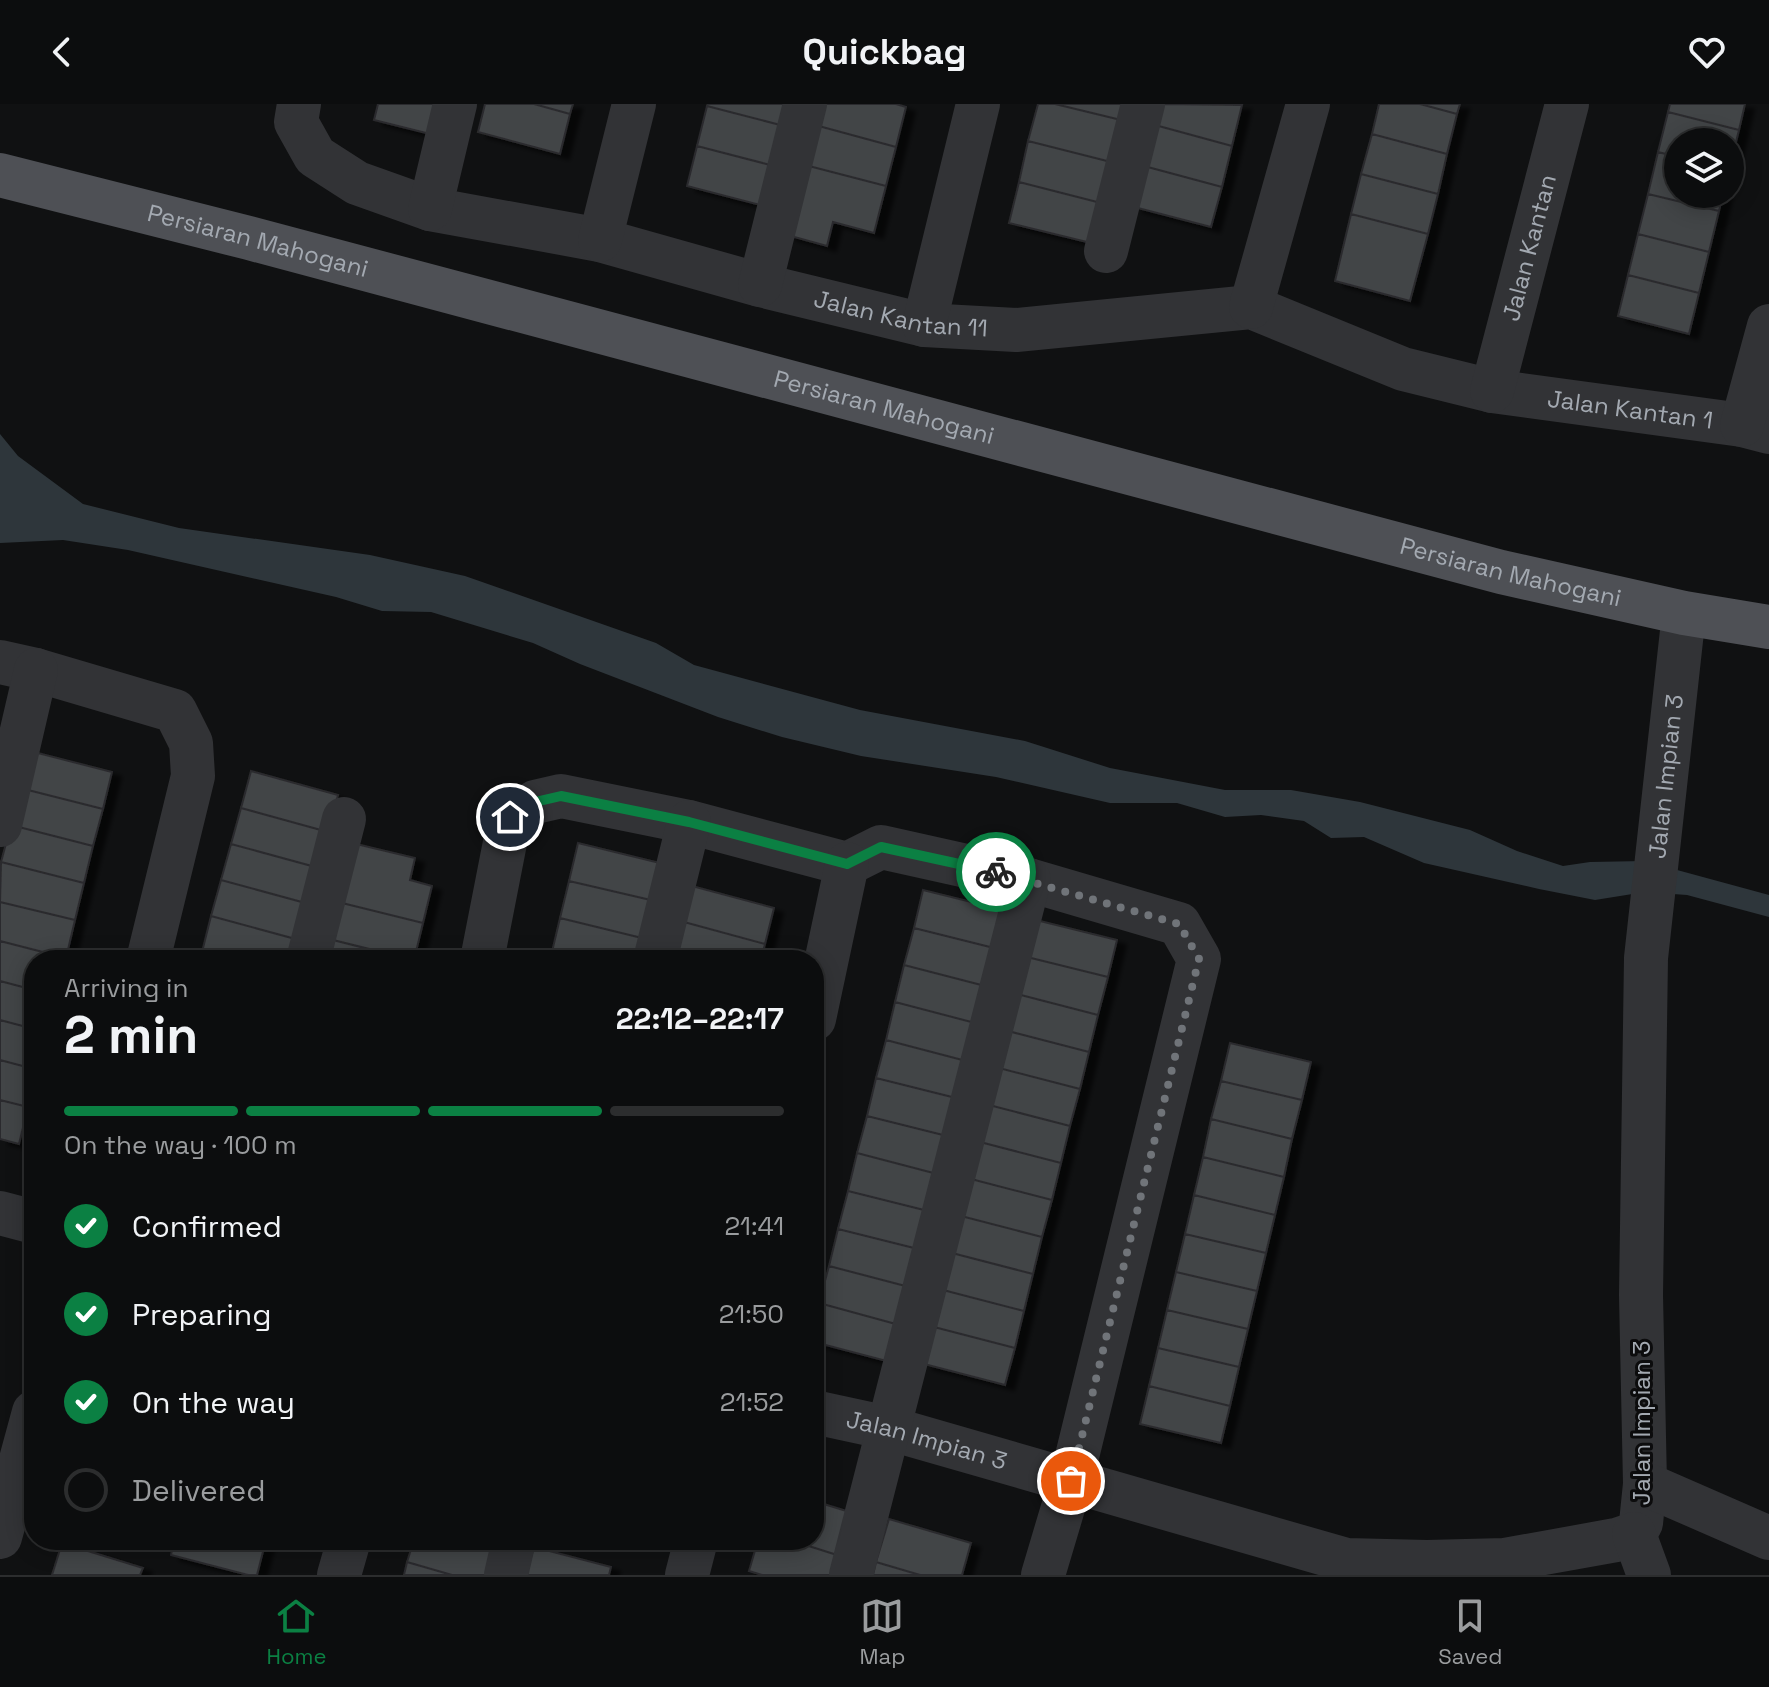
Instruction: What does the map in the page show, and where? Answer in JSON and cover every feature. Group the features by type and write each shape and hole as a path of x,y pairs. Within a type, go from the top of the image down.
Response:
{"main road":[{"name":"Persiaran Mahogani","path":"0,175 264,242 1501,572 1684,613 1769,627"}],"street":[{"name":"Jalan Kantan 11","path":"299,104 296,122 315,156 357,183 430,209 600,240 760,285 924,325 1016,330 1251,307 1403,369 1492,391"},
{"path":"430,209 455,104"},
{"path":"600,240 634,104"},
{"path":"760,285 805,104"},
{"path":"924,325 978,104"},
{"path":"1106,251 1143,104"},
{"path":"1251,307 1308,104"},
{"name":"Jalan Kantan","path":"1492,391 1567,104"},
{"path":"1755,429 1769,326"},
{"name":"Jalan Kantan 1","path":"1492,391 1755,429"},
{"name":"Jalan Impian 3","path":"824,1414 888,1428 1346,1560 1394,1568 1505,1560 1634,1534 1641,1523 1645,1484 1641,1295 1646,958 1684,613"},
{"path":"0,825 18,666 175,711 191,743 193,776 150,950"},
{"path":"484,950 510,817 535,802 561,796 689,822 847,864 881,847 1029,880 1179,924 1199,959 1071,1481 1043,1575"},
{"path":"311,950 344,819"},
{"path":"657,950 689,822"},
{"path":"824,972 847,864"},
{"path":"851,1575 1029,880"},
{"path":"0,1213 24,1219"},
{"path":"0,1537 24,1449"},
{"path":"1645,1484 1769,1538"},
{"path":"1634,1534 1649,1575"},
{"path":"339,1575 346,1550"},
{"path":"506,1575 512,1550"},
{"path":"687,1575 693,1550"}],"shaded area":[{"path":"0,434 18,456 83,504 179,528 370,555 465,576 656,643 694,665 860,710 1025,741 1110,768 1225,790 1291,790 1360,802 1470,830 1517,851 1563,866 1644,861 1769,895 1769,917 1687,895 1645,892 1595,900 1424,863 1364,837 1331,838 1304,821 1261,815 1225,817 1177,803 1110,803 996,777 861,756 782,737 718,717 533,643 431,612 382,611 336,597 128,550 63,540 0,543"}],"building":[{"path":"378,104 462,104 454,140 374,120"},
{"path":"485,104 534,104 570,114 560,154 478,132"},
{"path":"534,104 573,104 570,114"},
{"path":"708,104 794,104 788,127"},
{"path":"820,104 896,104 906,107 896,147 815,125"},
{"path":"1038,104 1055,104 1121,120 1111,162 1028,141"},
{"path":"1055,104 1125,104 1121,120"},
{"path":"1160,104 1242,105 1232,146 1155,125"},
{"path":"1379,104 1420,104 1457,114 1447,154 1372,134"},
{"path":"1420,104 1460,104 1457,114"},
{"path":"1670,104 1745,104 1739,128 1668,112"},
{"path":"707,106 788,127 778,167 697,146"},
{"path":"1668,112 1731,128 1664,128"},
{"path":"815,125 896,147 886,186 805,165"},
{"path":"1155,125 1232,146 1222,187 1144,166"},
{"path":"1664,128 1664,154 1658,152"},
{"path":"1372,134 1447,154 1438,194 1361,174"},
{"path":"1028,141 1111,162 1101,203 1019,182"},
{"path":"697,146 778,167 768,207 687,186"},
{"path":"1658,152 1664,154 1664,198 1648,194"},
{"path":"805,165 886,186 874,233 833,222 827,246 787,235"},
{"path":"1144,166 1222,187 1211,227 1134,207"},
{"path":"1361,174 1438,194 1428,234 1351,214"},
{"path":"1019,182 1101,203 1091,243 1009,223"},
{"path":"1648,194 1664,198 1664,208 1719,211 1709,252 1638,234"},
{"path":"1351,214 1428,234 1410,301 1335,281"},
{"path":"1638,234 1709,252 1699,293 1628,275"},
{"path":"1628,275 1699,293 1689,334 1618,316"},
{"path":"30,751 112,772 103,809 20,788"},
{"path":"251,771 338,795 328,832 241,808"},
{"path":"20,788 103,809 93,846 11,825"},
{"path":"241,808 328,832 319,868 231,844"},
{"path":"11,825 93,846 84,883 1,862"},
{"path":"348,842 415,858 410,880 432,886 423,923 334,901"},
{"path":"578,843 664,864 655,901 569,881"},
{"path":"231,844 319,868 309,904 221,880"},
{"path":"1,862 84,883 75,920 0,902"},
{"path":"221,880 309,904 299,940 211,916"},
{"path":"569,881 655,901 646,939 560,918"},
{"path":"692,886 774,908 765,944 684,922"},
{"path":"923,890 1008,911 998,949 914,928"},
{"path":"334,901 423,923 416,950 374,950 325,938"},
{"path":"0,902 75,920 68,950 35,950 0,941"},
{"path":"211,916 299,940 296,950 202,950"},
{"path":"560,918 646,939 643,950 552,950"},
{"path":"1036,920 1117,940 1108,977 1027,957"},
{"path":"684,922 765,944 764,950 676,950"},
{"path":"914,928 998,949 989,987 904,965"},
{"path":"325,938 372,950 322,950"},
{"path":"0,941 35,950 24,950 24,987 0,981"},
{"path":"1027,957 1108,977 1098,1015 1017,994"},
{"path":"904,965 989,987 979,1024 895,1002"},
{"path":"0,981 24,987 24,1026 0,1020"},
{"path":"1017,994 1098,1015 1089,1052 1008,1031"},
{"path":"895,1002 979,1024 970,1062 886,1040"},
{"path":"0,1020 24,1026 24,1066 0,1060"},
{"path":"1008,1031 1089,1052 1080,1089 999,1068"},
{"path":"886,1040 970,1062 960,1099 876,1078"},
{"path":"1230,1043 1311,1062 1302,1100 1221,1081"},
{"path":"0,1060 24,1066 24,1106 0,1100"},
{"path":"999,1068 1080,1089 1070,1126 989,1105"},
{"path":"876,1078 960,1099 951,1137 867,1116"},
{"path":"1221,1081 1302,1100 1292,1139 1211,1119"},
{"path":"0,1100 24,1106 19,1144 0,1139"},
{"path":"989,1105 1070,1126 1061,1163 980,1142"},
{"path":"867,1116 951,1137 941,1175 857,1153"},
{"path":"1211,1119 1292,1139 1284,1177 1203,1157"},
{"path":"980,1142 1061,1163 1052,1200 971,1179"},
{"path":"857,1153 941,1175 932,1212 848,1191"},
{"path":"1203,1157 1284,1177 1275,1215 1194,1195"},
{"path":"971,1179 1052,1200 1042,1237 961,1216"},
{"path":"848,1191 932,1212 922,1250 838,1229"},
{"path":"1194,1195 1275,1215 1266,1253 1185,1234"},
{"path":"961,1216 1042,1237 1033,1274 952,1253"},
{"path":"838,1229 922,1250 913,1288 829,1266"},
{"path":"1185,1234 1266,1253 1257,1291 1176,1272"},
{"path":"952,1253 1033,1274 1024,1311 943,1290"},
{"path":"829,1266 913,1288 903,1326 824,1304 824,1284"},
{"path":"1176,1272 1257,1291 1248,1329 1167,1310"},
{"path":"943,1290 1024,1311 1015,1348 934,1327"},
{"path":"824,1304 903,1326 894,1363 824,1345"},
{"path":"1167,1310 1248,1329 1239,1367 1158,1348"},
{"path":"934,1327 1015,1348 1005,1385 924,1364"},
{"path":"1158,1348 1239,1367 1230,1406 1149,1386"},
{"path":"1149,1386 1230,1406 1221,1443 1140,1424"},
{"path":"824,1504 853,1513 840,1556 821,1550 824,1550"},
{"path":"889,1519 971,1543 962,1575 920,1575 876,1562"},
{"path":"60,1550 85,1550 143,1568 140,1575 52,1575"},
{"path":"172,1550 263,1550 257,1575 171,1555"},
{"path":"411,1550 494,1550 487,1575 452,1575 407,1562"},
{"path":"533,1550 546,1550 611,1567 609,1575 526,1575"},
{"path":"755,1550 821,1550 840,1556 834,1575 762,1575 749,1571"},
{"path":"407,1562 452,1575 404,1575"},
{"path":"876,1562 920,1575 873,1575"}],"way so far":[{"path":"996,872 1179,924 1199,959 1071,1481"}],"route":[{"path":"510,817 535,802 561,796 689,822 847,864 881,847 996,872"}]}
